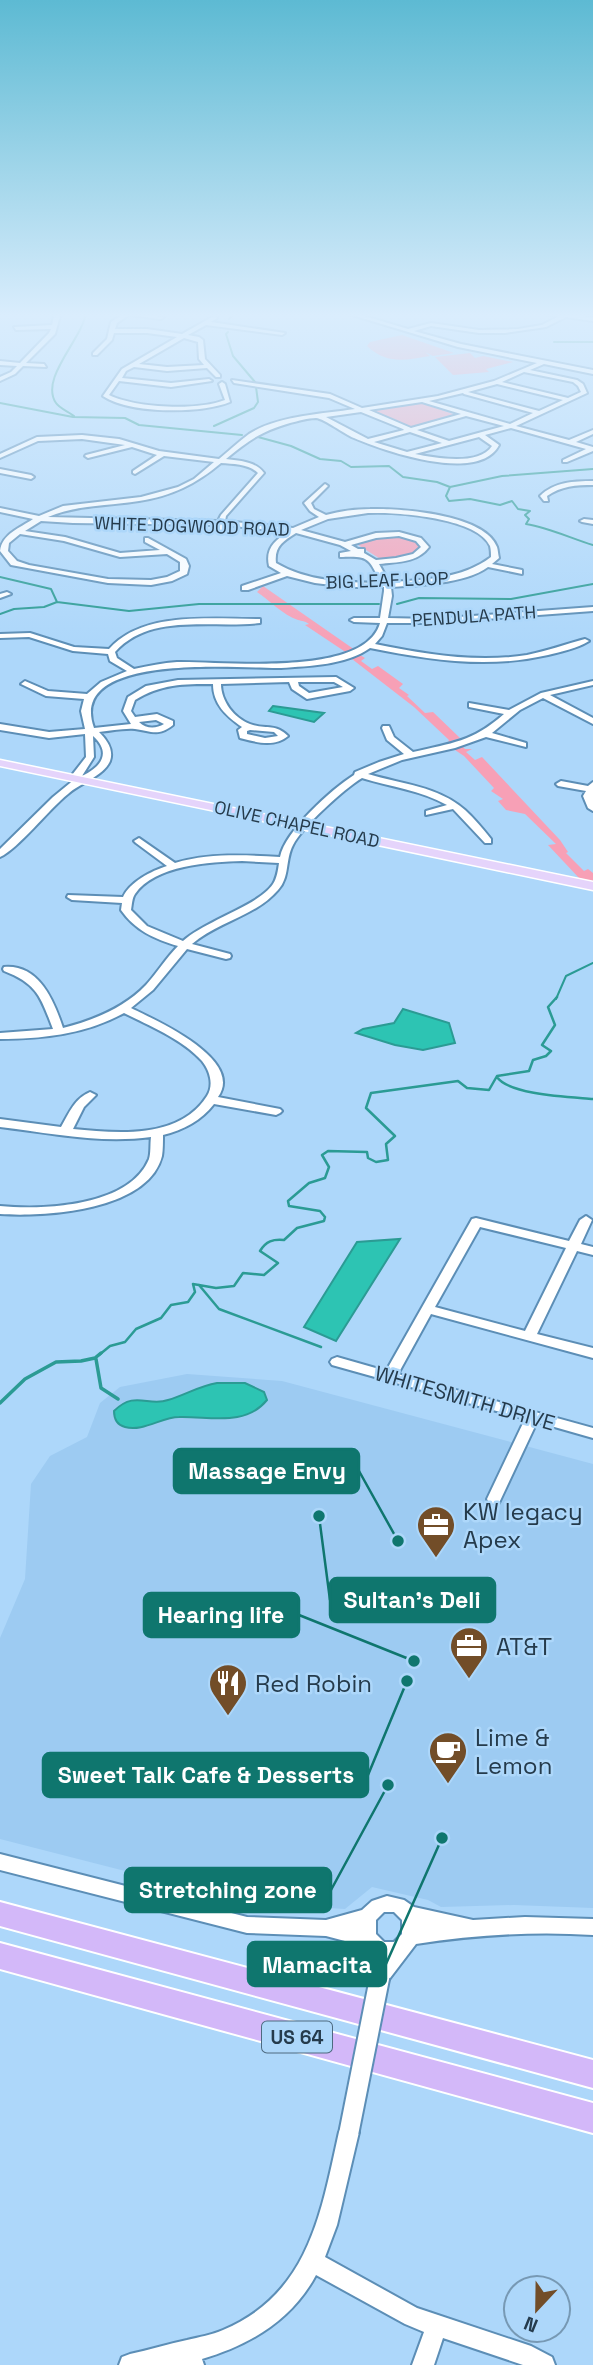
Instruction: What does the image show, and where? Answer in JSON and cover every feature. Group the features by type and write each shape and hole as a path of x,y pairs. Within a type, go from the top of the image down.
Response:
{"highway":[{"name":"US 64","path":"0,1914 593,2074"},
{"name":"US 64","path":"0,1956 593,2118"}],"main road":[{"name":"OLIVE CHAPEL ROAD","path":"0,763 593,886"}],"street":[{"path":"148,540 184,564 184,572 171,579 138,583 21,565 2,551 5,542 57,510 164,494 194,481 262,430 294,422"},
{"path":"329,422 370,441 408,454 444,461 480,458 493,452 496,446 491,440 480,435"},
{"path":"393,422 450,443"},
{"path":"370,441 438,422"},
{"path":"492,422 592,449"},
{"path":"408,454 519,422"},
{"path":"569,443 593,432"},
{"path":"0,456 25,442 49,437 105,439 162,454 251,465 261,473 242,498 223,516 220,527"},
{"path":"88,456 134,445"},
{"path":"565,461 592,449"},
{"path":"135,472 162,454"},
{"path":"0,471 31,477"},
{"path":"546,500 543,496 545,493 555,488 593,483"},
{"path":"323,516 307,505 310,498 325,486"},
{"path":"164,494 177,500"},
{"path":"85,496 89,504"},
{"path":"285,574 272,564 271,551 295,530 323,516 377,508 428,515 469,526 483,535 494,547 496,555 489,565 519,572"},
{"name":"WHITE DOGWOOD ROAD","path":"0,510 72,521 295,530 346,544 361,551 376,562 387,583"},
{"path":"584,522 593,523"},
{"path":"19,532 65,539 120,555 169,552"},
{"path":"346,544 389,535 413,538 424,545 424,550 417,555 376,562"},
{"path":"261,551 271,551"},
{"path":"343,555 361,551"},
{"name":"BIG LEAF LOOP","path":"285,574 328,584 387,583 449,580 474,573 489,565"},
{"path":"245,588 285,574"},
{"path":"80,779 76,775 90,757 88,736 91,732 84,711 88,697 105,684 133,672 166,666 303,664 342,657 369,645 380,634 388,594 387,583"},
{"name":"PENDULA PATH","path":"354,620 424,621 593,610"},
{"path":"475,617 483,629"},
{"path":"0,636 33,632 77,650 111,652 124,639 164,625 188,621 257,621"},
{"path":"369,645 434,660 485,662 544,653 584,640"},
{"path":"111,652 113,659 133,672"},
{"path":"297,652 310,681"},
{"path":"206,665 208,653"},
{"path":"427,670 434,660"},
{"path":"0,727 39,734 91,732 135,723 127,711 128,703 146,689 178,682 340,680 350,688 307,696 295,687 293,681"},
{"path":"216,682 217,697 223,706 249,727"},
{"path":"0,1036 59,1031 93,1022 123,1008 150,986 185,944 212,924 271,893 280,881 288,844 343,785 358,774 378,764 455,745 485,734 510,713 543,695 593,683"},
{"path":"25,684 46,693 88,697"},
{"path":"543,695 593,721"},
{"path":"472,705 510,713"},
{"path":"386,728 390,738 411,755"},
{"path":"2,851 80,779 90,778 108,757 98,734 91,732"},
{"path":"485,734 523,745"},
{"path":"358,774 426,793 454,806 488,841"},
{"path":"561,784 591,787 588,798 593,808"},
{"path":"429,813 454,806"},
{"path":"139,841 173,866"},
{"path":"226,956 185,944 140,926 127,913 126,900 144,881 173,866 210,858 283,860"},
{"path":"72,897 126,900"},
{"path":"8,969 29,976 40,984 59,1031"},
{"path":"0,1123 122,1136 157,1133 197,1115 213,1100 218,1086 211,1064 175,1035 123,1008"},
{"path":"66,1130 79,1105 90,1095"},
{"path":"213,1100 276,1111"},
{"path":"0,1210 32,1213 64,1211 114,1196 131,1186 150,1167 157,1152 157,1133"},
{"path":"529,1336 586,1220"},
{"path":"390,1376 477,1222 593,1251"},
{"path":"427,1309 593,1353"},
{"name":"WHITESMITH DRIVE","path":"337,1362 593,1433"},
{"path":"494,1499 533,1417"},
{"path":"0,1861 228,1922 266,1928 326,1928 367,1917"},
{"path":"130,2365 191,2358 254,2326 275,2310 314,2262 327,2231 380,1976 373,1943 365,1929 367,1917 374,1909 384,1905 397,1906 409,1914 468,1927 593,1927"},
{"path":"380,1976 407,1942 414,1925 409,1914"},
{"path":"326,1928 388,1949 468,1927"},
{"path":"314,2262 412,2317 509,2349 544,2365"},
{"path":"423,2365 436,2327"}],"shaded area":[{"path":"398,422 430,422 410,428"},
{"path":"396,536 419,543 420,550 382,560 355,543 373,537"},
{"path":"263,586 355,650 347,653 305,625 308,623 292,618 257,592"},
{"path":"360,655 365,658 361,661 372,669 378,666 403,684 399,688 409,695 407,696 425,713 433,712 460,738 448,742 449,740 414,707 352,659"},
{"path":"273,706 324,713 314,722 269,711"},
{"path":"462,746 472,749 466,752 475,760 482,757 560,840 568,852 566,853 584,871 588,869 593,873 593,881 579,878 548,845 556,844 525,814 506,810 498,801 503,799 491,791 494,788 464,756 452,748"},
{"path":"403,1009 449,1023 455,1043 423,1050 356,1033 394,1023"},
{"path":"400,1239 336,1341 304,1327 357,1242"},
{"path":"187,1374 282,1381 593,1464 593,1908 514,1905 441,1907 428,1900 372,1887 345,1909 250,1903 0,1839 0,1638 25,1579 31,1484 50,1456 87,1437 100,1403 120,1387"},
{"path":"217,1383 245,1383 264,1392 267,1400 248,1414 238,1417 173,1418 132,1428 122,1426 115,1419 114,1411 128,1401 161,1402"}],"waterway":[{"path":"134,422 242,435"},
{"path":"214,426 222,422"},
{"path":"258,437 291,446 320,459 341,461 351,467 389,466 403,477 437,482 450,487"},
{"path":"450,487 502,476 593,469"},
{"path":"450,487 446,496 449,501 470,499 500,505 512,501 518,509 530,511 525,515 529,519 526,524 593,545"},
{"path":"0,577 51,589 57,602"},
{"path":"397,604 419,598 511,599 593,584"},
{"path":"0,614 14,609 44,607 57,602"},
{"path":"57,602 129,611 199,604 379,604"},
{"path":"557,997 566,976 593,963"},
{"path":"199,1285 216,1288 234,1286 243,1273 264,1275 278,1263 260,1251 267,1243 284,1240 297,1228 324,1221 325,1217 320,1211 289,1206 288,1201 309,1183 325,1178 329,1167 322,1155 328,1151 367,1152 368,1158 376,1162 388,1160 386,1144 395,1136 366,1108 371,1093 458,1081 467,1088 489,1090 497,1076 529,1071 533,1060 546,1056 551,1051 542,1045 555,1025 548,1007 557,997"},
{"path":"497,1077 514,1088 527,1091 593,1099"},
{"path":"99,1355 110,1346 125,1342 136,1329 161,1318 171,1305 188,1302 195,1292 193,1284 199,1285"},
{"path":"199,1285 219,1309 321,1347"},
{"path":"0,1403 25,1379 56,1362 81,1361 95,1358 101,1353"},
{"path":"96,1359 101,1388 118,1399"}],"place":[{"name":"Sultan's Deli","path":"319,1516"},
{"name":"Massage Envy","path":"398,1541"},
{"name":"KW legacy Apex","path":"436,1559"},
{"name":"Hearing life","path":"414,1661"},
{"name":"AT&T","path":"469,1680"},
{"name":"Sweet Talk Cafe & Desserts","path":"407,1681"},
{"name":"Red Robin","path":"228,1717"},
{"name":"Stretching zone","path":"388,1785"},
{"name":"Lime & Lemon","path":"448,1785"},
{"name":"Mamacita","path":"442,1838"}]}
